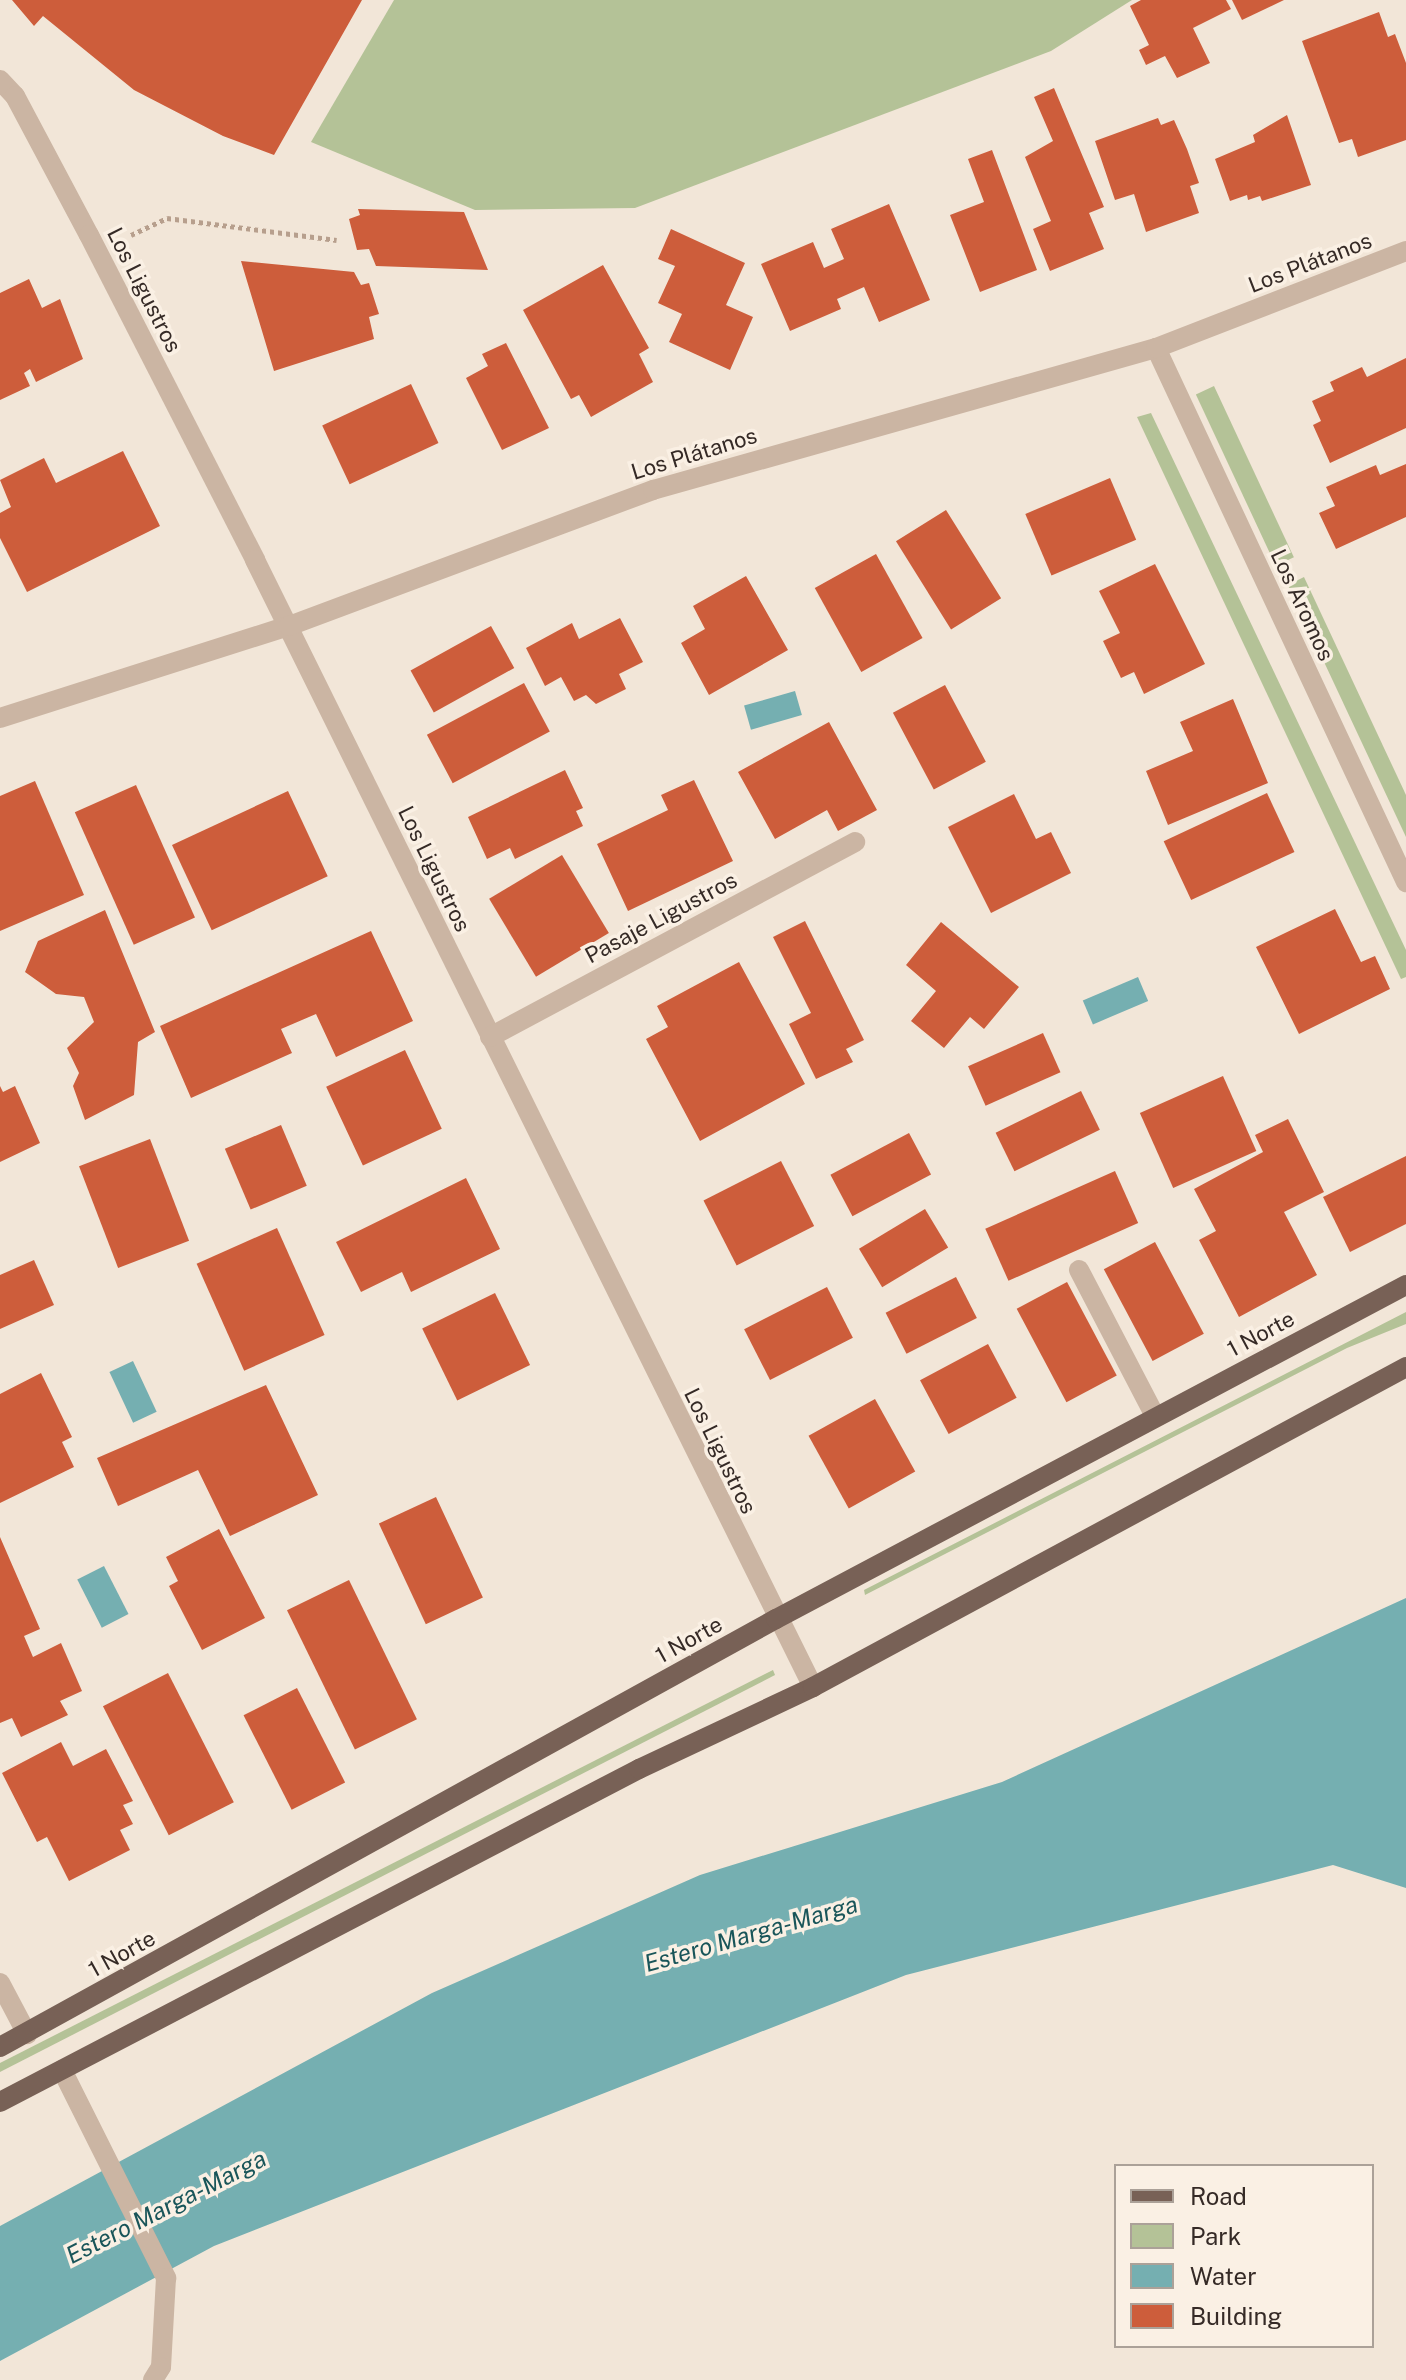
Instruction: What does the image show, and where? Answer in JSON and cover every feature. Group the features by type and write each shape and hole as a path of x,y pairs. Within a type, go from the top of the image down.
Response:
{"main road":[{"name":"1 Norte","path":"0,2047 776,1619 1406,1285"},
{"path":"0,2102 639,1769 813,1687 1406,1367"}],"street":[{"name":"Los Ligustros","path":"0,80 15,96 98,251 289,626 776,1619 813,1687"},
{"name":"Los Plátanos","path":"0,718 289,626 653,490 1156,348 1406,251"},
{"name":"Los Aromos","path":"1156,348 1406,882"},
{"name":"Pasaje Ligustros","path":"490,1037 855,842"},
{"path":"1079,1270 1155,1416"},
{"path":"0,1983 27,2034"},
{"path":"62,2070 166,2278 161,2367 153,2380"}],"path":[{"path":"98,251 167,218 337,240"}],"green space":[{"path":"394,0 1132,0 1051,51 635,208 475,210 311,142"},
{"path":"1214,386 1294,557 1276,566 1196,394"},
{"path":"1151,413 1406,950 1406,977 1401,979 1137,417"},
{"path":"1304,577 1406,795 1406,837 1288,585"},
{"path":"1406,1312 1406,1324 1347,1348 865,1595 864,1590"},
{"path":"773,1670 775,1675 0,2072 0,2063"}],"water":[{"path":"795,691 802,715 751,730 744,706"},
{"path":"1138,977 1148,1001 1093,1024 1083,1000"},
{"path":"133,1361 157,1412 133,1423 109,1372"},
{"path":"104,1566 129,1614 102,1628 77,1580"},
{"name":"Estero Marga-Marga","path":"1406,1598 1406,1888 1333,1865 906,1975 214,2246 0,2361 0,2226 432,1993 700,1875 1002,1782"}],"building":[{"path":"12,0 362,0 274,155 223,136 134,90 43,16 34,26"},
{"path":"1141,0 1226,0 1231,9 1193,28 1210,63 1177,78 1165,56 1146,65 1139,50 1149,45 1130,6"},
{"path":"1232,0 1284,0 1242,20"},
{"path":"1379,12 1388,37 1395,34 1406,63 1406,140 1358,157 1352,139 1339,143 1302,41"},
{"path":"1054,88 1104,207 1089,213 1104,249 1050,271 1033,229 1051,221 1025,157 1053,141 1034,97"},
{"path":"1287,115 1311,185 1262,201 1260,196 1248,200 1247,195 1230,201 1215,159 1255,142 1253,135"},
{"path":"1158,118 1161,125 1174,120 1187,149 1199,183 1190,186 1199,213 1146,232 1134,194 1115,200 1095,141"},
{"path":"992,150 1037,270 980,292 950,215 984,202 968,159"},
{"path":"889,204 930,300 879,322 864,287 837,299 841,309 790,331 761,264 813,242 824,268 844,259 831,229"},
{"path":"358,209 464,212 488,270 376,266 369,249 357,250 349,219 360,215"},
{"path":"671,229 745,263 726,305 753,317 730,370 669,342 682,314 658,303 675,266 658,259"},
{"path":"241,261 354,272 361,285 369,283 379,314 369,317 374,339 274,371"},
{"path":"603,265 649,348 639,354 653,382 591,417 579,395 571,399 523,310"},
{"path":"29,279 42,308 60,299 83,359 36,382 30,369 24,373 30,386 0,400 0,293"},
{"path":"506,343 549,428 502,450 466,378 488,366 482,354"},
{"path":"1406,358 1406,428 1330,463 1313,425 1321,421 1312,401 1334,391 1330,382 1362,367 1367,377"},
{"path":"411,384 438,443 350,484 322,425"},
{"path":"123,451 160,526 27,592 0,538 0,513 11,507 0,480 44,458 56,483"},
{"path":"1406,464 1406,517 1336,549 1319,513 1335,506 1326,487 1376,465 1380,475"},
{"path":"1110,478 1136,540 1051,576 1025,514"},
{"path":"946,510 1001,598 951,629 896,541"},
{"path":"876,554 923,638 861,672 815,588"},
{"path":"1155,564 1205,664 1144,694 1134,672 1121,678 1103,641 1120,633 1099,591"},
{"path":"746,576 788,650 709,695 681,643 705,629 693,606"},
{"path":"620,618 643,662 619,674 626,689 596,704 586,695 574,701 561,677 545,686 526,648 572,623 579,639"},
{"path":"491,626 514,668 434,713 411,671"},
{"path":"524,683 550,732 453,783 427,735"},
{"path":"945,685 986,762 934,790 893,713"},
{"path":"1233,699 1268,783 1168,825 1146,771 1193,751 1180,722"},
{"path":"829,722 877,810 838,831 827,810 775,839 738,772"},
{"path":"565,770 583,808 576,811 583,826 515,859 510,848 487,859 468,817"},
{"path":"694,780 733,861 628,911 597,844 668,810 661,795"},
{"path":"35,781 84,895 0,931 0,796"},
{"path":"136,785 195,917 134,945 75,812"},
{"path":"288,791 328,876 212,930 172,845"},
{"path":"1267,793 1294,852 1191,900 1164,841"},
{"path":"1014,794 1036,839 1051,832 1071,873 991,913 948,827"},
{"path":"562,855 609,933 536,977 489,899"},
{"path":"1335,909 1361,962 1375,956 1390,989 1299,1034 1256,947"},
{"path":"105,910 155,1032 138,1042 134,1095 85,1120 73,1086 79,1073 67,1048 94,1022 84,997 56,994 25,972 38,941"},
{"path":"805,921 864,1040 846,1049 853,1062 816,1079 789,1024 811,1013 773,937"},
{"path":"941,922 1019,987 984,1029 970,1017 944,1048 911,1021 936,991 906,965"},
{"path":"371,931 413,1021 336,1057 316,1014 281,1029 292,1053 191,1098 160,1026"},
{"path":"739,962 805,1084 700,1141 646,1039 668,1027 657,1006"},
{"path":"1043,1033 1060,1072 986,1106 968,1066"},
{"path":"405,1050 442,1129 363,1166 326,1087"},
{"path":"1223,1076 1256,1151 1173,1188 1140,1113"},
{"path":"0,1086 3,1092 15,1086 40,1143 0,1162"},
{"path":"1081,1091 1100,1130 1014,1171 996,1133"},
{"path":"1288,1119 1324,1192 1284,1212 1317,1275 1239,1317 1199,1240 1216,1231 1194,1189 1263,1152 1255,1135"},
{"path":"281,1125 307,1186 251,1210 225,1149"},
{"path":"909,1133 931,1174 852,1216 830,1175"},
{"path":"150,1139 189,1241 118,1268 79,1166"},
{"path":"1406,1156 1406,1224 1350,1252 1323,1197"},
{"path":"781,1161 814,1226 737,1266 703,1200"},
{"path":"1115,1171 1138,1223 1008,1281 985,1229"},
{"path":"466,1178 500,1249 411,1292 402,1272 361,1292 336,1242"},
{"path":"925,1209 948,1248 882,1287 859,1249"},
{"path":"277,1228 325,1335 244,1371 197,1264"},
{"path":"1155,1242 1204,1334 1153,1361 1104,1269"},
{"path":"34,1260 54,1305 0,1329 0,1275"},
{"path":"956,1277 977,1318 906,1354 886,1313"},
{"path":"1067,1282 1117,1376 1066,1402 1017,1309"},
{"path":"827,1287 853,1338 770,1380 744,1329"},
{"path":"495,1293 530,1365 457,1400 422,1329"},
{"path":"988,1344 1017,1398 949,1434 920,1380"},
{"path":"41,1373 72,1437 62,1442 74,1467 0,1503 0,1394"},
{"path":"266,1385 318,1495 230,1536 198,1470 118,1506 97,1458"},
{"path":"875,1399 915,1472 849,1508 809,1436"},
{"path":"436,1497 483,1598 426,1624 379,1524"},
{"path":"219,1529 265,1618 202,1650 169,1586 178,1581 166,1557"},
{"path":"0,1537 40,1629 24,1636 33,1657 61,1643 82,1691 60,1701 68,1715 21,1737 12,1718 0,1723"},
{"path":"349,1580 417,1719 355,1750 287,1610"},
{"path":"168,1673 234,1802 169,1835 103,1706"},
{"path":"297,1688 345,1782 292,1810 244,1715"},
{"path":"61,1742 73,1766 106,1749 133,1801 123,1805 133,1824 120,1830 130,1850 69,1881 47,1837 37,1842 2,1773"}]}
